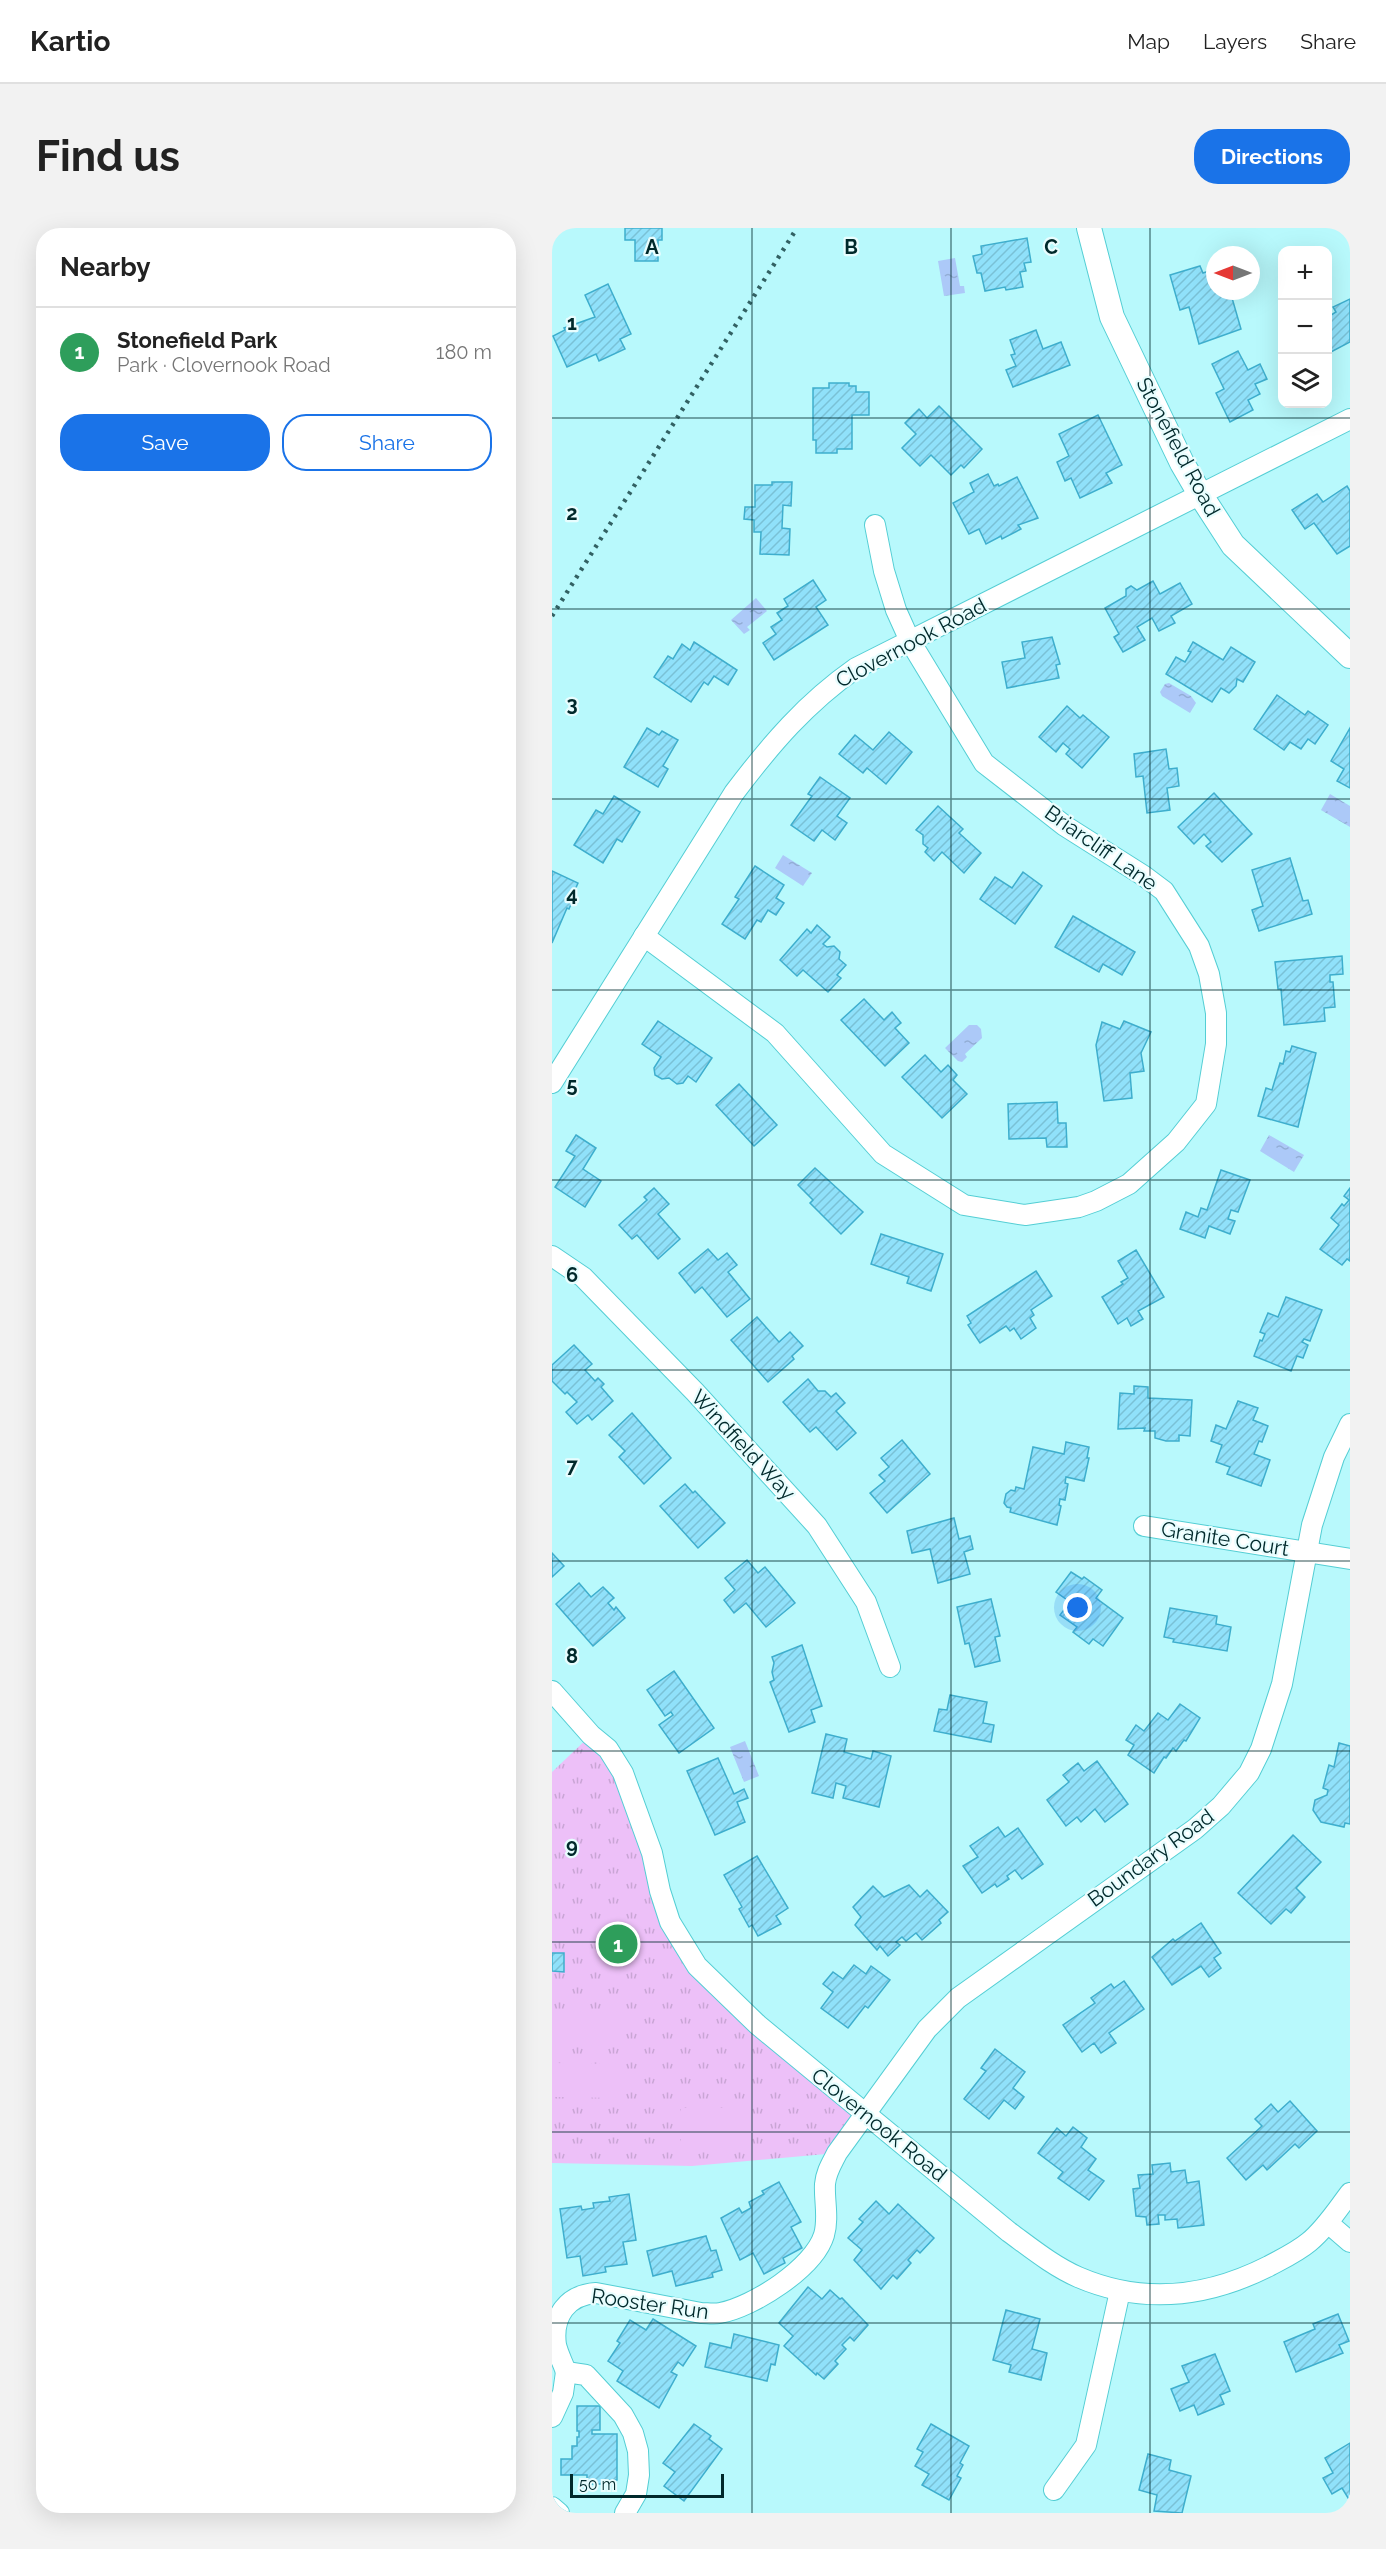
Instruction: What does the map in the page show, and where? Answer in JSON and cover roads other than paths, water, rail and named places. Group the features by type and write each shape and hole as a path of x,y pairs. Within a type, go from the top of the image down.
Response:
{"street":[{"name":"Stonefield Road","path":"1089,228 1112,317 1182,463 1200,494 1233,545 1350,656"},
{"name":"Clovernook Road","path":"552,1083 734,793 793,720 824,690 856,668 1350,419"},
{"name":"Briarcliff Lane","path":"644,936 775,1033 883,1154 964,1205 1025,1215 1079,1207 1129,1184 1176,1142 1206,1104 1216,1044 1216,1012 1209,974 1199,946 1164,891 1065,826 984,763 910,641 896,610 884,571 875,525"},
{"name":"Windfield Way","path":"552,1256 583,1277 695,1392 817,1526 866,1602 890,1666"},
{"name":"Boundary Road","path":"866,2114 927,2029 958,1998 1195,1829 1221,1806 1249,1773 1269,1730 1282,1684 1312,1525 1334,1456 1350,1424"},
{"name":"Granite Court","path":"1144,1526 1278,1548 1307,1550 1350,1559"},
{"name":"Clovernook Road","path":"552,1691 591,1735 608,1749 623,1773 652,1853 660,1891 670,1922 696,1966 758,2025 1009,2232 1044,2258 1078,2277 1120,2291 1185,2293 1216,2288 1246,2277 1308,2243 1328,2223 1350,2193"},
{"name":"Rooster Run","path":"566,2372 556,2345 555,2329 559,2314 569,2301 582,2294 596,2293 701,2313 718,2313 745,2304 800,2271 813,2257 825,2233 825,2184 828,2171 837,2154 866,2114"},
{"path":"1328,2223 1350,2242"},
{"path":"1054,2490 1086,2445 1120,2291"},
{"path":"552,2417 563,2393 566,2372 586,2375 623,2415 633,2433 638,2451 639,2475 636,2494 625,2513"},
{"path":"552,2507 559,2513"}],"water":[{"path":"955,258 960,286 964,286 965,293 944,296 938,261"},
{"path":"756,598 767,611 747,627 750,630 744,634 731,620"},
{"path":"1169,683 1191,696 1196,703 1190,713 1162,696 1160,692 1165,684"},
{"path":"1330,794 1350,806 1350,827 1321,810"},
{"path":"783,855 812,873 803,886 775,868"},
{"path":"969,1025 977,1025 981,1029 982,1038 965,1054 967,1057 962,1062 945,1048"},
{"path":"1269,1135 1304,1155 1294,1172 1260,1151"},
{"path":"745,1741 759,1776 744,1782 730,1747"}],"railway":[{"path":"552,616 797,228"}],"place":[{"name":"Stonefield Park","path":"618,1944"}]}
